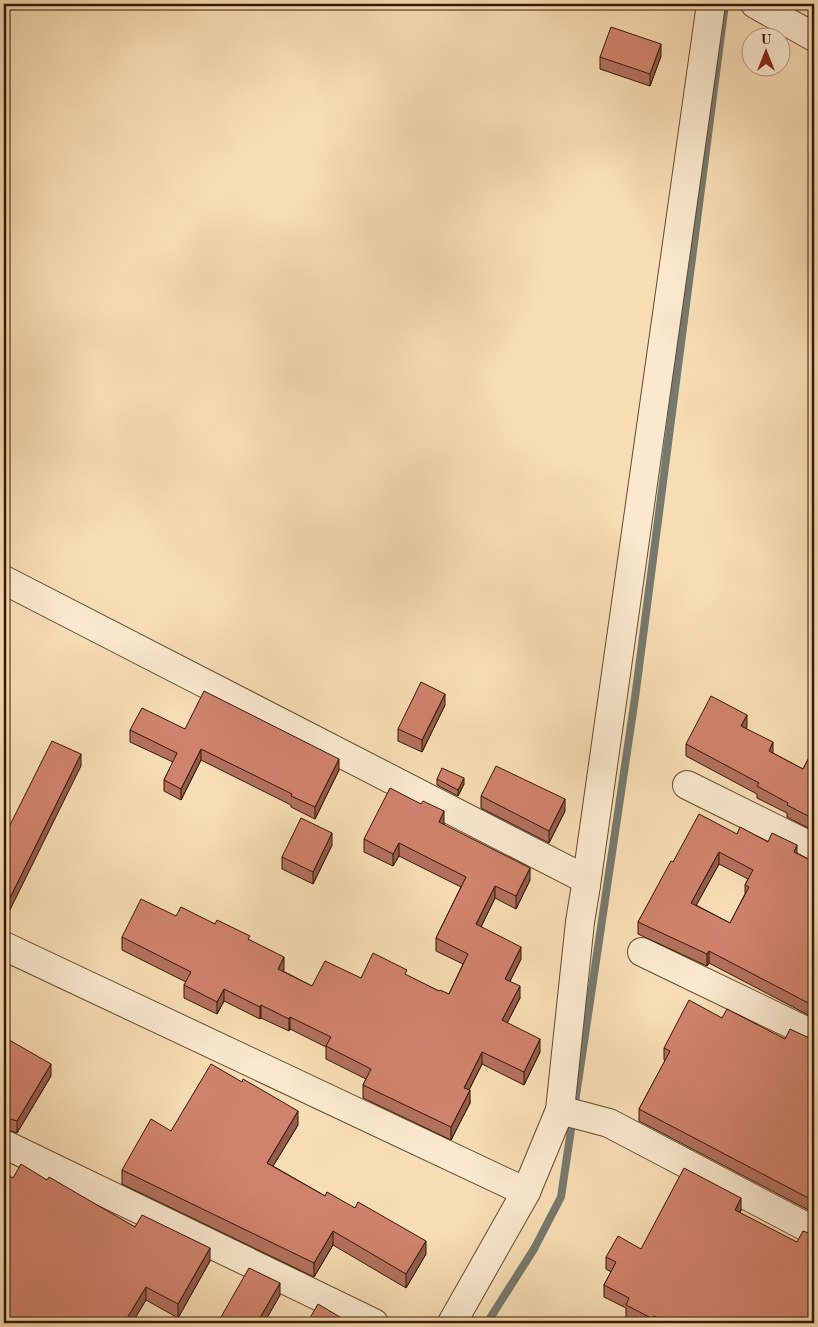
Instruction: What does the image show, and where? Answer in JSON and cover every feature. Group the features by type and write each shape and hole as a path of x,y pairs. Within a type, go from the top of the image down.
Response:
{"street":[{"path":"452,1323 526,1192 564,1111 580,922 711,4"},
{"path":"755,4 814,37"},
{"path":"4,580 580,875 585,879 586,885"},
{"path":"687,786 814,848"},
{"path":"4,946 526,1192"},
{"path":"642,952 814,1035"},
{"path":"564,1111 609,1123 814,1231"},
{"path":"4,1144 374,1323"}],"building":[{"path":"611,27 661,44 650,74 600,57"},
{"path":"421,682 445,694 422,740 398,729"},
{"path":"204,691 339,759 315,807 201,749 181,789 164,780 177,753 130,730 142,708 185,729"},
{"path":"711,696 747,715 741,726 773,742 769,751 803,769 814,748 814,817 812,818 787,805 788,803 757,786 759,783 686,744"},
{"path":"52,741 81,754 4,910 4,832 6,833"},
{"path":"496,766 565,799 549,831 481,796"},
{"path":"442,768 464,778 458,790 437,779"},
{"path":"390,788 421,804 423,801 444,811 439,822 530,868 516,896 495,886 476,924 521,947 505,979 520,986 502,1020 540,1039 524,1072 482,1052 464,1088 470,1090 451,1127 363,1085 371,1069 326,1046 331,1037 290,1017 289,1019 261,1005 260,1007 224,989 217,1002 184,985 191,972 122,937 141,899 176,916 181,907 215,924 217,920 250,936 248,939 284,957 278,969 312,986 325,961 361,978 373,953 407,970 405,974 449,994 468,954 436,938 466,877 399,843 393,854 364,839"},
{"path":"699,814 737,834 740,827 768,842 772,833 797,845 794,852 814,862 814,1006 709,951 707,954 638,922 671,861 673,862","holes":["719,852 753,870 745,885 749,887 730,923 691,903"]},
{"path":"301,818 332,833 313,872 282,857"},
{"path":"689,1000 722,1018 727,1009 785,1039 790,1029 807,1037 814,1038 814,1201 639,1109 670,1051 664,1048"},
{"path":"4,1037 51,1064 17,1121 4,1117"},
{"path":"211,1064 242,1082 243,1079 298,1111 267,1163 325,1196 327,1192 355,1208 358,1202 426,1241 406,1274 333,1231 314,1263 122,1170 151,1119 171,1131"},
{"path":"21,1164 47,1180 49,1177 135,1227 142,1215 210,1248 178,1304 146,1287 124,1323 4,1323 4,1172 13,1178"},
{"path":"684,1168 741,1198 735,1210 797,1242 803,1231 814,1235 814,1323 668,1323 654,1316 653,1319 626,1305 629,1298 604,1285 616,1262 606,1257 618,1236 641,1249"},
{"path":"249,1268 280,1283 257,1323 225,1323 227,1321 221,1317"},
{"path":"318,1304 350,1323 307,1323"}],"waterway":[{"path":"487,1323 534,1249 561,1197 635,698 725,4"}]}
